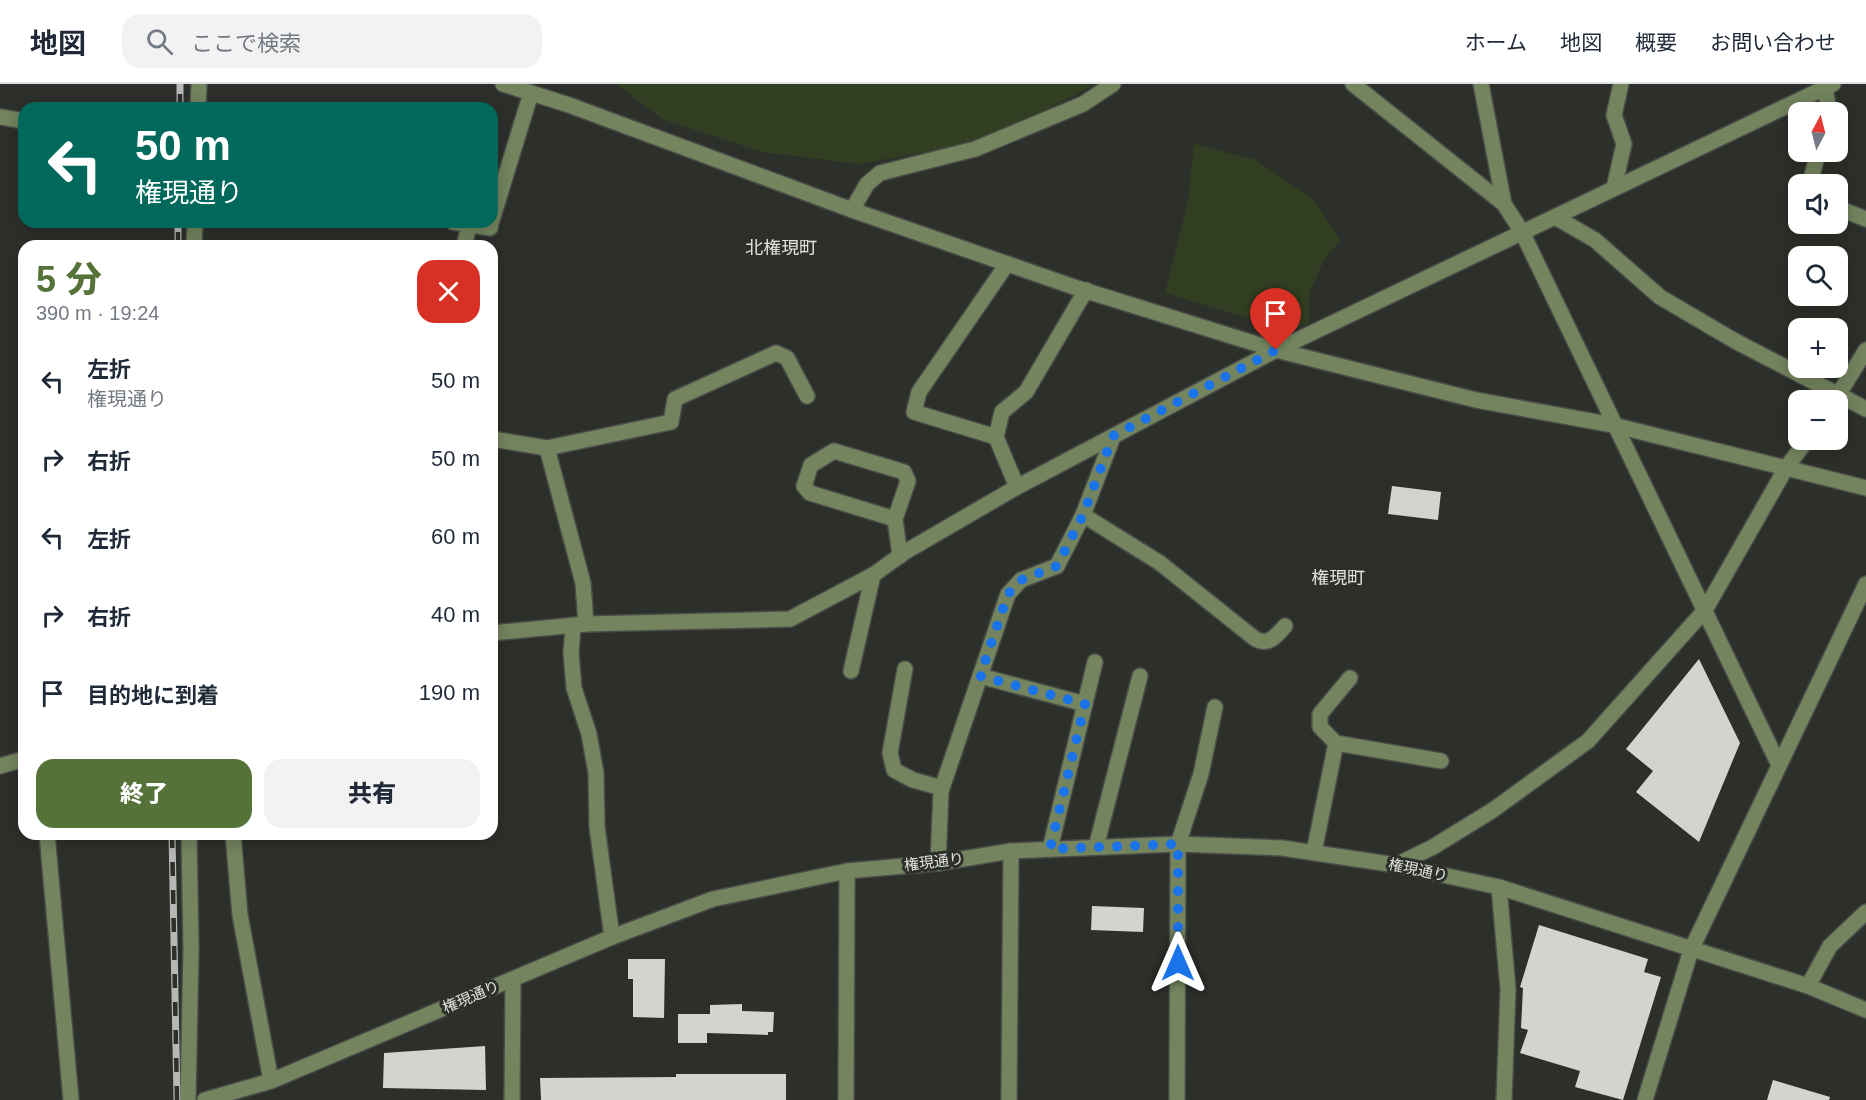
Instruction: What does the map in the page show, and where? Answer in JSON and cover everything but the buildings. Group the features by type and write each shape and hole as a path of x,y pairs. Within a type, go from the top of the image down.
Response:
{"street":[{"path":"198,102 199,84"},
{"path":"503,84 702,153 852,210 1086,291 1276,350 1476,400 1613,425 1866,488"},
{"path":"852,210 856,198 880,173 975,149 1083,104 1113,84"},
{"path":"1353,84 1504,204 1522,232 1613,425 1779,765"},
{"path":"1481,84 1504,204"},
{"path":"1614,188 1624,144 1614,115 1621,84"},
{"path":"498,632 579,625 790,619 873,575 900,556 1017,487 1276,350 1829,86 1829,102"},
{"path":"498,201 531,93"},
{"path":"0,117 18,120"},
{"path":"1848,212 1866,219"},
{"path":"1555,217 1563,224 1595,240 1660,297 1823,390"},
{"path":"996,437 914,412 919,392 1008,264"},
{"path":"1017,487 996,437 1002,412 1026,392 1086,291"},
{"path":"1842,390 1866,350"},
{"path":"498,440 547,448 671,422 675,399 776,353 787,358 807,396"},
{"path":"1848,402 1866,409"},
{"path":"939,863 942,788 1008,594 1021,580 1057,566 1083,515 1113,436"},
{"path":"547,448 583,583 579,625 571,652 574,688 589,734 596,773 597,827 612,937"},
{"path":"1396,865 1433,847 1493,810 1588,741 1705,610 1786,468 1800,450"},
{"path":"895,519 810,493 804,486 811,465 834,451 904,472 908,481 895,519 900,556"},
{"path":"1083,515 1160,563 1262,643 1271,641 1285,626"},
{"path":"851,671 873,575"},
{"path":"1645,1100 1691,950 1866,585"},
{"path":"1050,849 1095,662"},
{"path":"905,669 894,717 890,753 894,770 913,780 942,788"},
{"path":"980,676 1085,704"},
{"path":"1096,847 1140,676"},
{"path":"1350,678 1320,714 1320,727 1336,743 1441,761"},
{"path":"1177,1100 1178,844 1201,774 1215,707"},
{"path":"1314,852 1336,743"},
{"path":"0,766 18,761"},
{"path":"48,840 71,1100"},
{"path":"188,1100 191,950 189,840"},
{"path":"233,840 240,915 271,1081"},
{"name":"権現通り","path":"205,1100 271,1081 612,937 713,898 847,871 939,863 1011,851 1178,844 1282,848 1396,865 1498,887 1809,986 1866,1010"},
{"path":"1009,1100 1011,851"},
{"path":"846,1100 847,871"},
{"path":"1498,887 1508,989 1504,1100"},
{"path":"1809,986 1830,946 1866,912"},
{"path":"512,1100 513,980"}],"green space":[{"path":"616,84 1096,84 1045,111 959,146 859,164 762,152 662,119"},
{"path":"1194,144 1256,160 1314,200 1340,240 1324,260 1309,294 1309,323 1290,331 1165,293 1188,201"}],"railway":[{"path":"180,84 180,102"},
{"path":"178,228 178,240"},
{"path":"172,840 177,1100"}],"district":[{"name":"北権現町","path":"781,248"},
{"name":"権現町","path":"1338,578"}],"route":[{"path":"1178,963 1178,844 1050,849 1085,704 980,676 1008,594 1021,580 1057,566 1083,515 1113,436 1276,350"}]}
